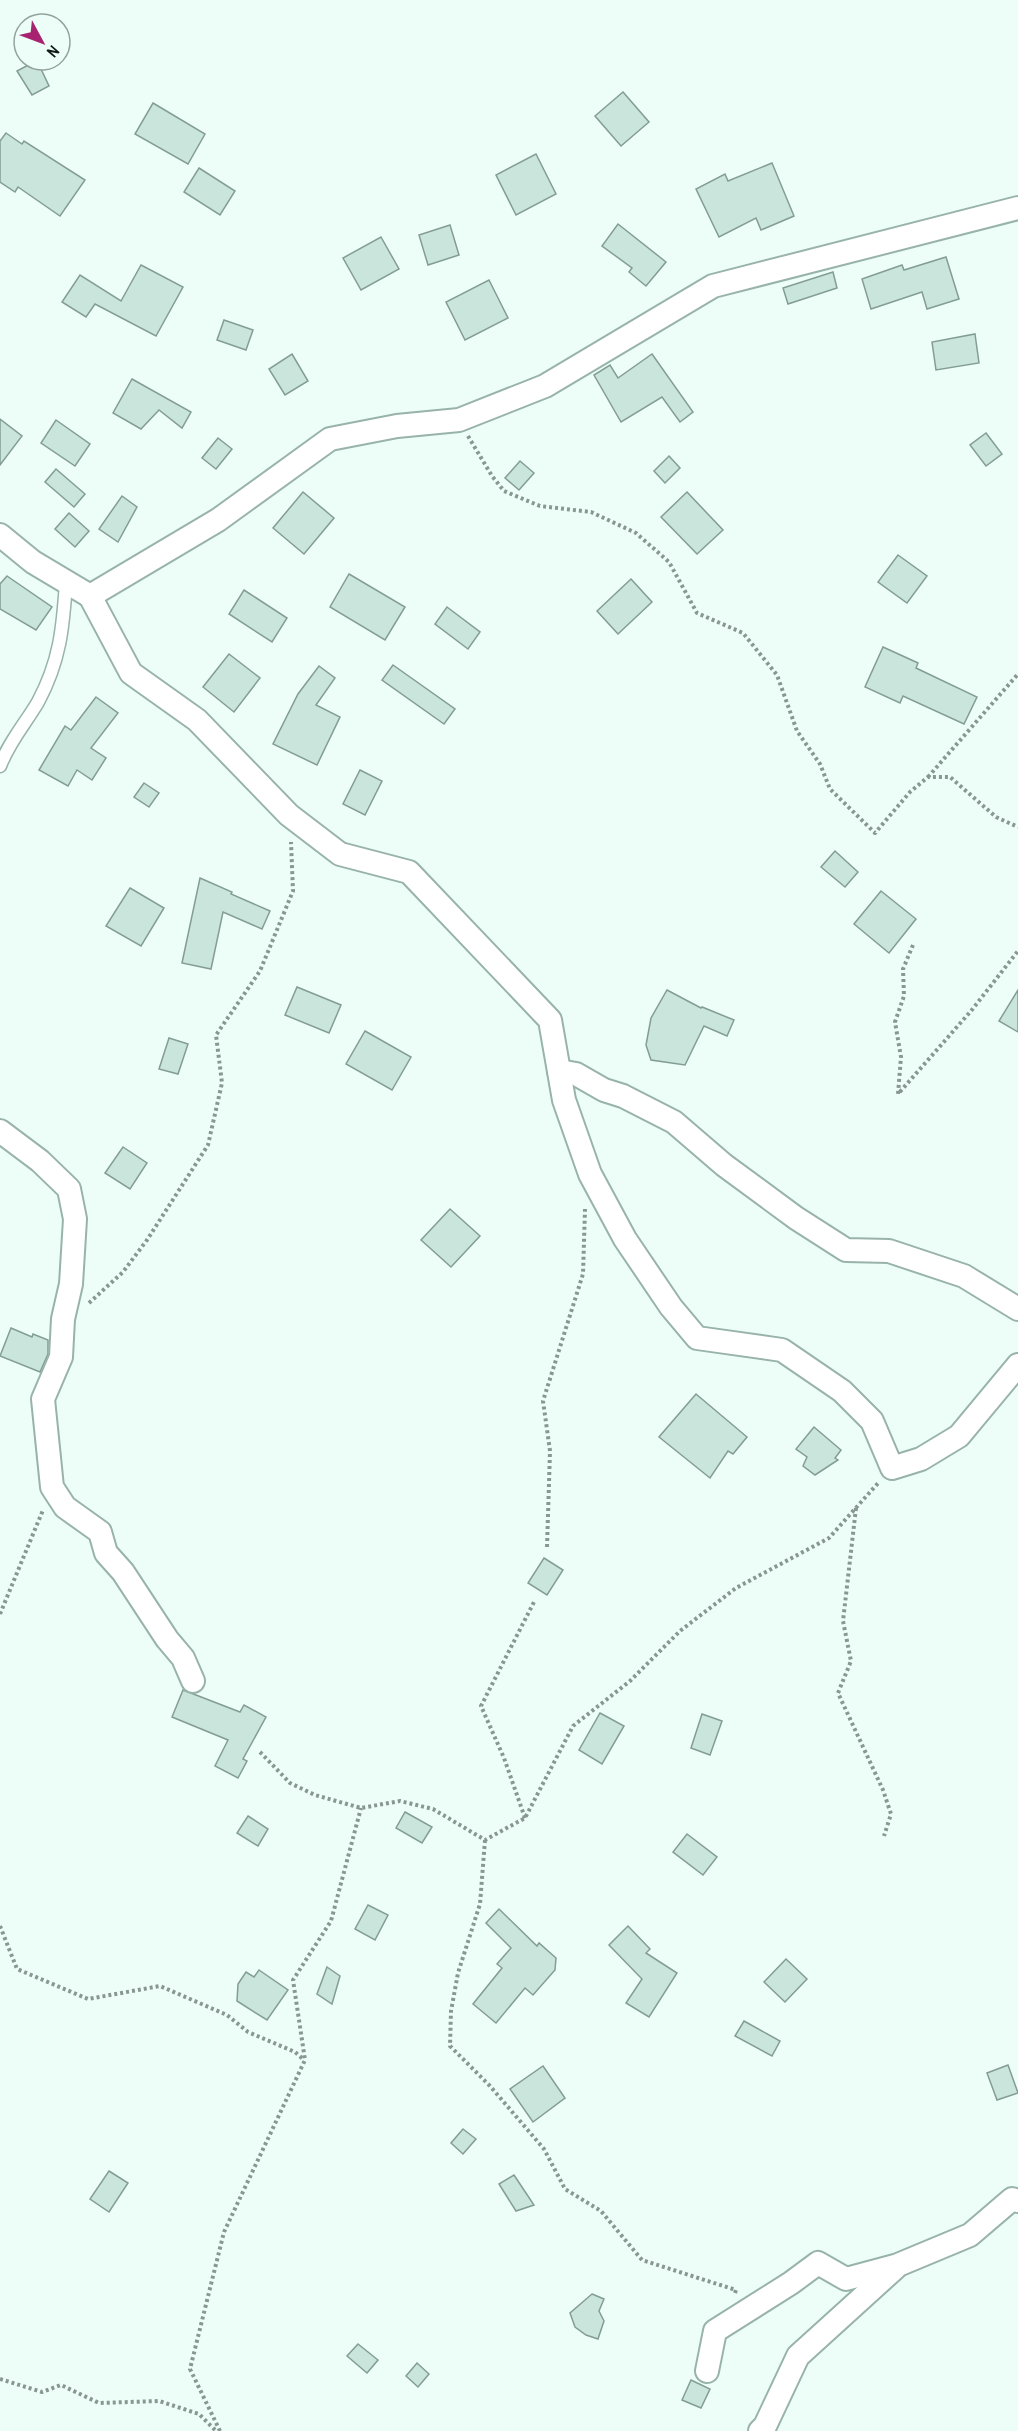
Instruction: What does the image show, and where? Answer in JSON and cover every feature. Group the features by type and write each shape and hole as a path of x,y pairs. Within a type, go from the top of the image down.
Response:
{"street":[{"path":"90,596 218,520 330,439 397,426 459,420 545,386 713,286 1018,208"},
{"path":"0,535 33,562 90,596 132,673 197,720 289,815 340,854 409,872 550,1020 564,1100 590,1174 625,1239 671,1307 697,1338 782,1350 842,1391 872,1421 892,1468 921,1459 959,1436 1018,1365"},
{"path":"559,1071 576,1074 604,1090 623,1096 674,1122 724,1165 796,1218 846,1250 889,1251 964,1276 1018,1309"},
{"path":"0,1131 40,1161 69,1188 75,1219 71,1284 63,1319 61,1357 43,1399 52,1487 65,1507 100,1533 106,1552 123,1572 167,1639 183,1658 193,1681"},
{"path":"707,2371 715,2331 818,2264 846,2279 898,2265 970,2235 1012,2199 1018,2201"},
{"path":"760,2431 765,2426 798,2356 898,2265"}],"lane":[{"path":"0,766 8,747 37,703 52,673 63,633 66,582"}],"path":[{"path":"459,420 492,476 504,491 540,506 591,512 636,533 669,562 697,613 743,633 777,675 796,731 820,764 830,789 875,833 910,792 928,777 1018,674"},
{"path":"928,777 950,777 996,817 1018,827"},
{"path":"87,1304 123,1272 208,1145 222,1083 216,1035 260,971 293,891 289,815"},
{"path":"913,945 903,969 904,996 895,1022 901,1058 898,1094 971,1011 1018,951"},
{"path":"547,1547 550,1451 543,1401 583,1274 585,1198 590,1174"},
{"path":"485,1840 525,1818 573,1726 630,1681 680,1631 736,1588 829,1538 892,1468"},
{"path":"0,1614 52,1487"},
{"path":"856,1508 843,1621 851,1661 838,1693 883,1790 891,1814 884,1836"},
{"path":"525,1818 504,1758 481,1706 535,1600"},
{"path":"260,1752 290,1783 315,1795 361,1808 400,1801 433,1809 485,1840"},
{"path":"218,2431 190,2369 224,2232 304,2060 293,1980 331,1921 344,1880 361,1808"},
{"path":"485,1840 480,1904 458,1973 451,2011 450,2046 490,2086 544,2149 565,2189 601,2211 642,2260 736,2290 731,2300"},
{"path":"0,1926 17,1970 88,1999 160,1986 227,2015 248,2032 295,2052 304,2060"},
{"path":"0,2379 42,2392 61,2385 99,2403 159,2401 199,2414 218,2431"}],"building":[{"path":"18,72 42,72 49,86 32,95"},
{"path":"623,92 649,122 621,146 595,116"},
{"path":"153,103 205,134 188,164 135,134"},
{"path":"6,133 22,144 24,141 85,180 60,216 18,187 15,192 0,182 0,141"},
{"path":"536,154 556,194 516,215 496,175"},
{"path":"772,163 794,216 761,230 756,218 719,237 696,189 725,174 728,181"},
{"path":"199,168 235,191 220,215 184,192"},
{"path":"618,224 666,262 646,286 629,272 632,268 602,246"},
{"path":"450,225 459,255 428,265 419,235"},
{"path":"381,237 399,269 361,290 343,258"},
{"path":"946,257 959,299 927,309 922,292 871,309 862,279 902,265 904,270"},
{"path":"141,265 183,287 156,336 95,304 86,317 62,302 80,275 121,301"},
{"path":"833,272 837,288 788,304 783,288"},
{"path":"489,280 508,318 465,340 446,302"},
{"path":"224,320 253,330 246,350 217,340"},
{"path":"975,334 979,363 936,370 932,342"},
{"path":"292,354 308,381 285,395 269,369"},
{"path":"652,354 693,412 680,422 662,397 621,422 594,375 610,365 618,378"},
{"path":"132,379 191,412 182,428 159,410 141,429 113,413"},
{"path":"0,419 22,436 0,465"},
{"path":"56,420 90,444 75,466 41,443"},
{"path":"986,433 1002,454 986,466 970,445"},
{"path":"218,438 232,449 216,469 202,458"},
{"path":"669,456 680,468 665,483 654,471"},
{"path":"520,461 534,473 519,490 505,478"},
{"path":"56,469 85,494 74,507 45,482"},
{"path":"303,492 334,518 304,554 273,528"},
{"path":"687,492 723,530 697,554 661,517"},
{"path":"122,496 137,507 118,542 99,529"},
{"path":"69,513 89,531 75,547 55,529"},
{"path":"898,555 927,576 907,603 878,582"},
{"path":"349,574 405,607 385,640 330,607"},
{"path":"7,576 52,607 36,630 0,609 0,584"},
{"path":"631,579 652,602 618,634 597,611"},
{"path":"244,590 287,618 272,642 229,614"},
{"path":"447,607 480,632 468,649 435,624"},
{"path":"883,647 918,663 916,668 977,697 964,724 903,696 900,703 865,687"},
{"path":"229,654 260,678 234,712 203,687"},
{"path":"393,665 455,709 444,724 382,680"},
{"path":"319,666 335,678 316,705 340,717 317,765 273,744 298,694"},
{"path":"96,697 118,713 91,748 106,758 92,780 77,770 68,786 39,770 65,726 71,730"},
{"path":"360,770 382,781 365,815 343,804"},
{"path":"144,783 159,793 149,807 134,797"},
{"path":"835,851 858,872 845,887 821,867"},
{"path":"200,878 270,911 262,929 223,912 211,969 182,963"},
{"path":"130,888 164,908 141,946 106,926"},
{"path":"881,891 916,919 889,953 854,924"},
{"path":"297,987 341,1005 329,1033 285,1015"},
{"path":"667,990 701,1008 734,1020 727,1036 704,1026 685,1065 651,1060 646,1045 651,1018"},
{"path":"1018,990 1018,1032 999,1021"},
{"path":"365,1031 411,1057 392,1090 346,1064"},
{"path":"169,1038 188,1044 178,1074 159,1069"},
{"path":"123,1147 147,1163 130,1189 105,1173"},
{"path":"450,1209 480,1236 451,1267 421,1240"},
{"path":"11,1328 32,1337 33,1334 48,1340 48,1354 40,1372 0,1356"},
{"path":"696,1394 747,1437 733,1454 728,1451 710,1478 659,1437"},
{"path":"814,1427 841,1450 835,1458 838,1460 815,1475 803,1466 807,1457 796,1449"},
{"path":"544,1558 563,1570 547,1595 528,1583"},
{"path":"183,1690 240,1712 244,1705 266,1717 243,1759 247,1761 238,1778 215,1766 228,1740 172,1717"},
{"path":"600,1713 624,1726 602,1764 579,1750"},
{"path":"702,1714 722,1721 710,1755 691,1748"},
{"path":"405,1812 432,1827 422,1843 396,1828"},
{"path":"248,1816 268,1829 258,1846 237,1833"},
{"path":"687,1834 717,1857 703,1875 673,1852"},
{"path":"368,1905 388,1915 375,1940 355,1929"},
{"path":"499,1909 537,1946 539,1943 556,1958 555,1970 533,1995 525,1988 496,2023 473,2004 502,1968 497,1964 511,1948 486,1923"},
{"path":"628,1926 650,1949 646,1953 677,1973 649,2017 626,2003 642,1979 609,1945"},
{"path":"786,1959 807,1979 785,2002 764,1982"},
{"path":"327,1967 340,1976 332,2004 317,1994"},
{"path":"259,1970 288,1990 267,2020 237,2001 238,1984 246,1972 254,1977"},
{"path":"744,2021 780,2041 772,2056 735,2036"},
{"path":"1008,2065 1018,2093 997,2100 987,2073"},
{"path":"543,2066 565,2098 533,2122 510,2089"},
{"path":"463,2129 476,2139 463,2154 451,2143"},
{"path":"109,2171 128,2183 109,2212 90,2199"},
{"path":"514,2175 534,2205 516,2211 499,2184"},
{"path":"592,2294 604,2299 599,2311 604,2321 598,2339 586,2335 575,2327 570,2313"},
{"path":"358,2344 378,2360 367,2373 347,2356"},
{"path":"417,2363 429,2374 418,2387 406,2376"},
{"path":"691,2380 710,2389 701,2408 682,2400"}]}
